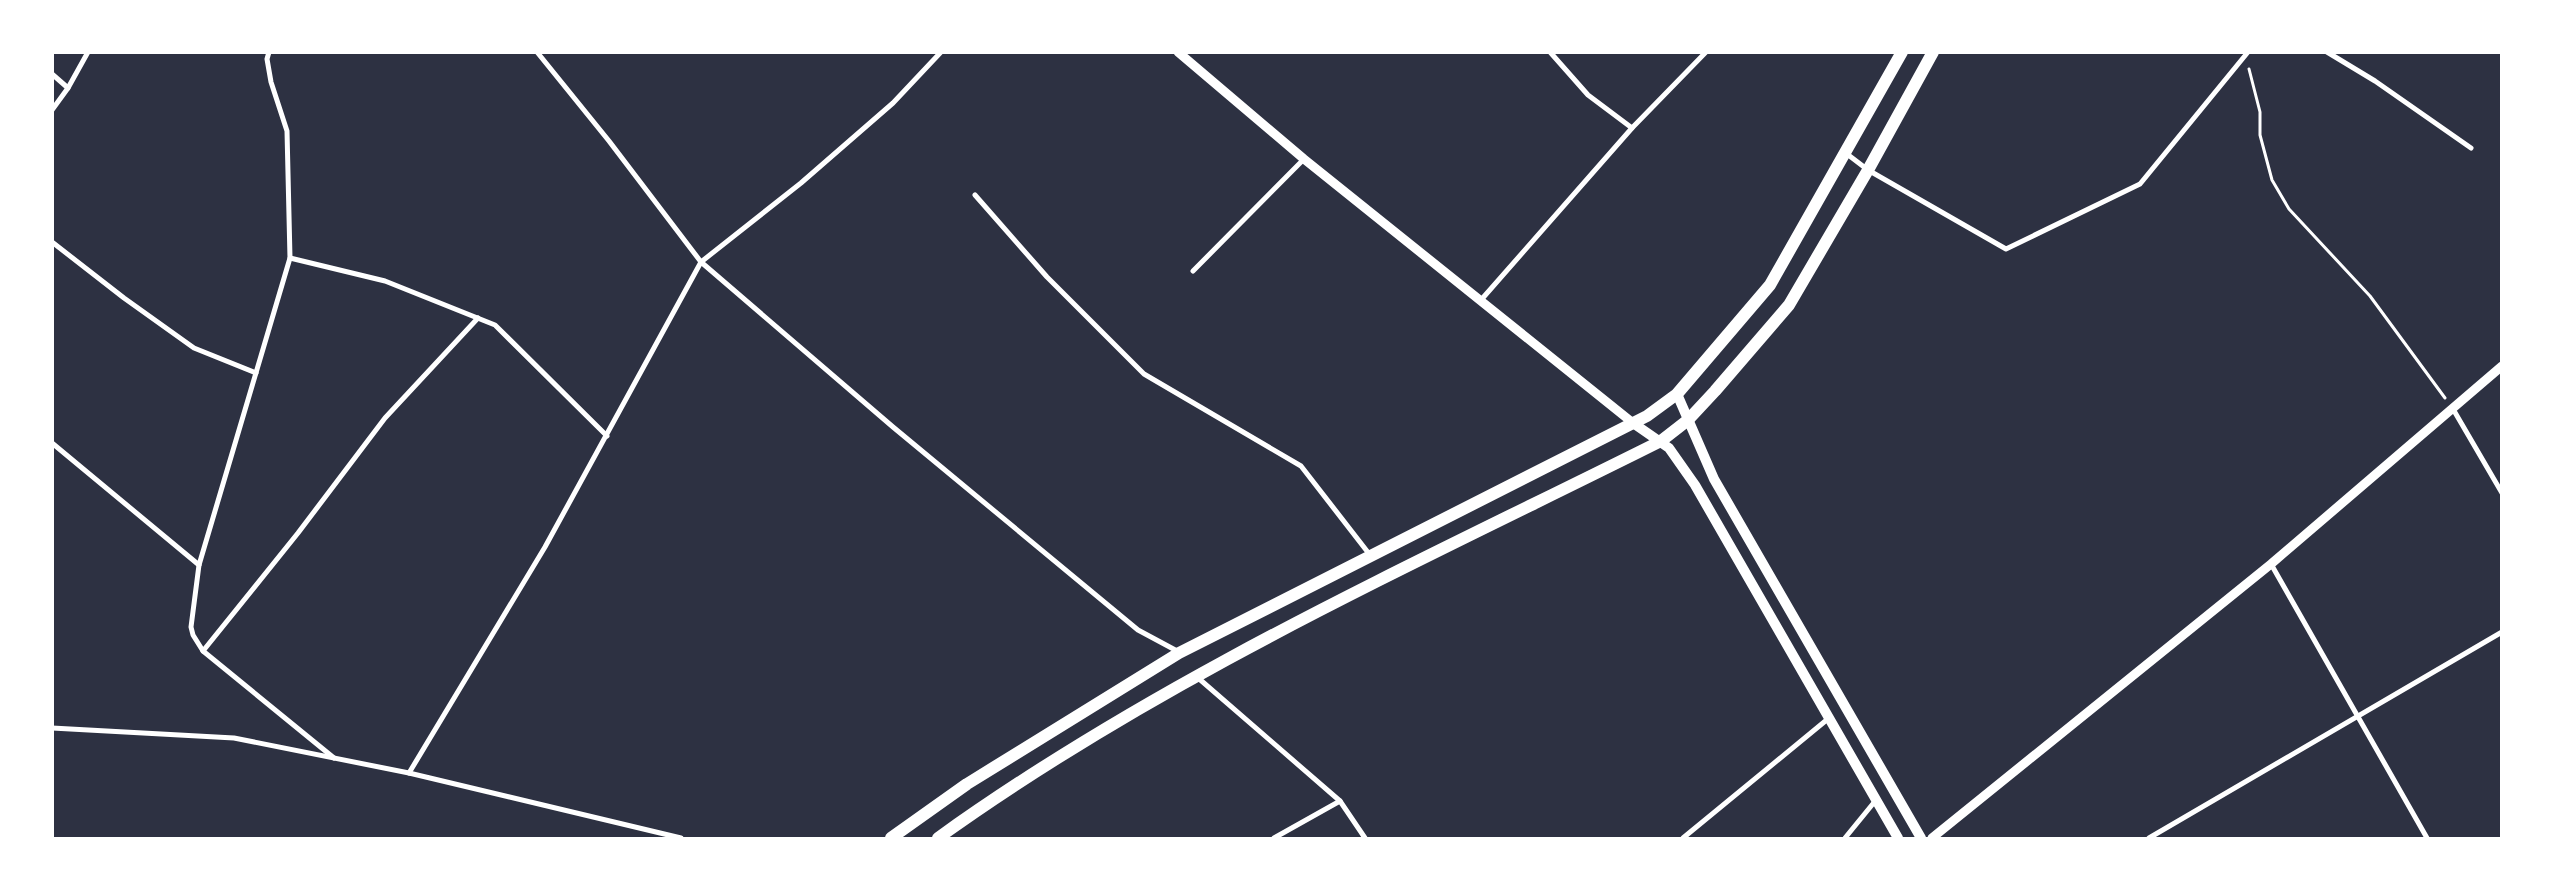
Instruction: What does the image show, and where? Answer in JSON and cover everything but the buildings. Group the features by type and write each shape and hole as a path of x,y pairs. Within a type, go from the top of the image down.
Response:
{"main road":[{"path":"891,838 967,784 1179,653 1647,416 1677,394 1770,285 1846,154 1902,52"},
{"path":"938,838 981,808 1080,745 1195,676 1661,441 1688,420 1789,305 1868,170 1933,52"},
{"path":"1677,394 1714,479 1921,838"},
{"path":"1633,423 1669,448 1694,484 1898,838"}],"street":[{"path":"52,110 68,88 88,52"},
{"path":"269,52 267,59 271,82 287,131 290,258 199,565 191,627 193,635 203,651 334,758"},
{"path":"536,52 609,141 701,262 893,427 1138,630 1179,653"},
{"path":"409,773 514,601 607,436 701,262 801,183 886,109 941,52"},
{"path":"1178,52 1304,159 1633,423"},
{"path":"1550,52 1588,95 1632,128"},
{"path":"1481,300 1632,128 1706,52"},
{"path":"2327,52 2375,81 2471,148"},
{"path":"1846,154 1868,170 2006,249 2140,184 2247,54"},
{"path":"52,74 68,88"},
{"path":"1193,271 1304,159"},
{"path":"975,195 1047,277 1144,374 1301,466 1370,555"},
{"path":"52,242 124,298 194,348 256,373"},
{"path":"290,258 385,281 495,325 607,436"},
{"path":"203,651 298,533 385,418 478,318"},
{"path":"1932,838 2271,564 2502,366"},
{"path":"2453,409 2502,493"},
{"path":"52,444 199,565"},
{"path":"2271,564 2427,838"},
{"path":"2149,838 2502,632"},
{"path":"1195,676 1340,801 1364,838"},
{"path":"1683,838 1829,718"},
{"path":"52,728 234,738 409,773 681,838"},
{"path":"1845,838 1876,800"},
{"path":"1274,838 1340,801"}],"path":[{"path":"2247,54 2260,112 2260,136 2272,180 2289,209 2370,296 2453,409"}]}
